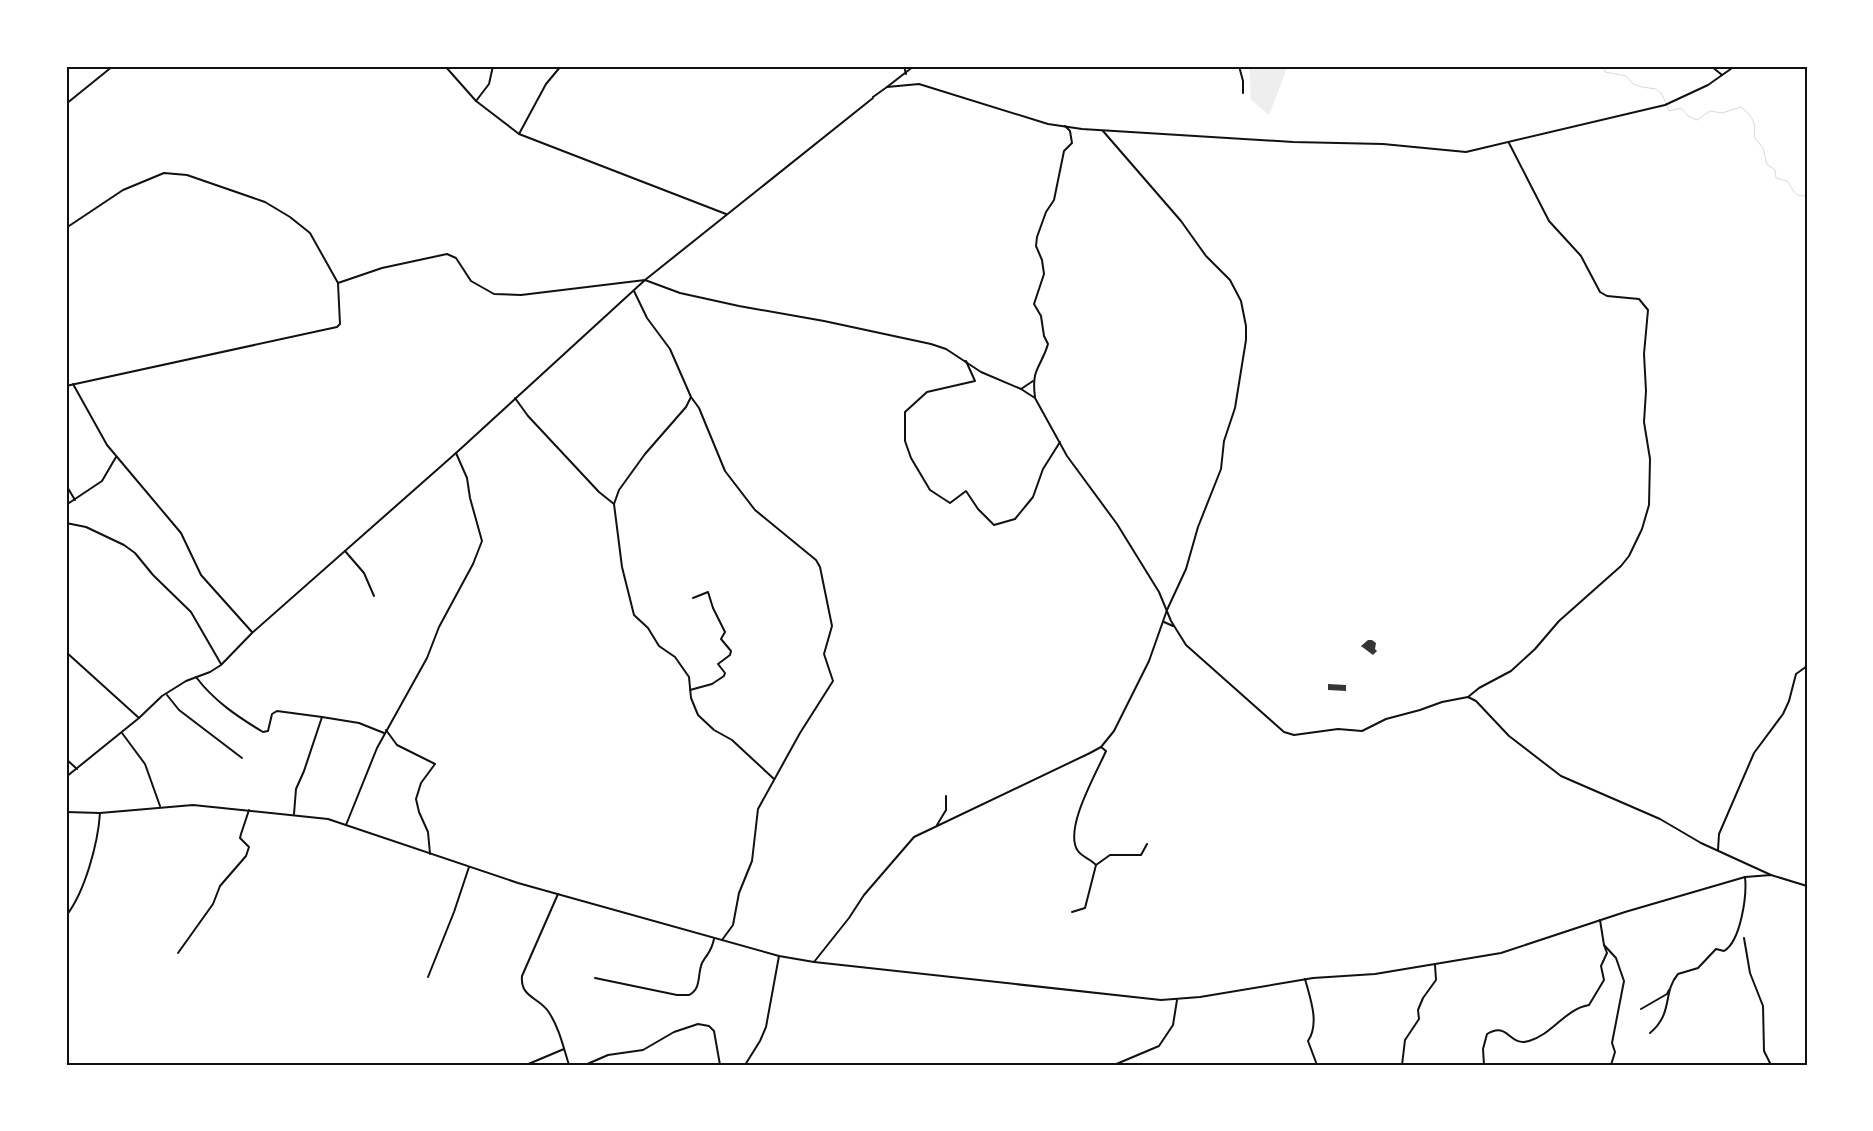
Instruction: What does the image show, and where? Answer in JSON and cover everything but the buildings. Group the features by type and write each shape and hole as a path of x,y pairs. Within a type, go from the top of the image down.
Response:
{"street":[{"path":"66,104 113,66"},
{"path":"444,66 476,101 519,134 726,214"},
{"path":"476,101 489,84 493,66"},
{"path":"519,134 546,84 561,66"},
{"path":"904,66 906,74"},
{"path":"66,777 122,733 162,696 221,665 252,633 456,453 646,280 726,214 914,66"},
{"path":"1239,66 1243,81 1243,93"},
{"path":"1711,66 1722,76"},
{"path":"887,87 920,84 1048,124 1103,131 1292,142 1383,144 1458,152 1509,143 1665,104 1693,94 1735,66"},
{"path":"1065,126 1070,131 1072,143 1064,151 1054,200 1046,212 1037,237 1036,246 1042,260 1044,274 1034,304 1041,316 1044,336 1048,344 1035,370 1033,381 1036,398 1073,465 1117,524 1186,645 1228,685 1273,723 1290,734 1338,729 1362,731 1386,719 1442,702 1468,697 1479,688 1510,671 1535,649 1559,621 1621,566 1629,556 1642,529 1649,505 1650,460 1644,422 1646,392 1644,354 1648,310 1639,299 1607,296 1600,292 1581,256 1550,221 1509,143"},
{"path":"814,962 904,846 914,837 1101,747 1122,717 1156,647 1167,610 1182,578 1198,527 1221,469 1224,441 1235,408 1246,326 1241,301 1230,280 1206,256 1181,221 1103,131"},
{"path":"66,228 123,190 164,173 187,175 265,202 290,217 310,233 338,283 340,324 337,327 66,386"},
{"path":"338,283 382,268 447,254 456,258 471,281 494,294 521,295 646,280 696,297 932,344 946,349 989,376 1021,389 1036,398"},
{"path":"634,291 648,318 670,349 691,397 704,417 725,471 739,491 758,512 816,560 823,573 832,626 824,654 833,681 758,809 754,852 739,893 733,925 721,941"},
{"path":"965,360 975,380 926,392 905,412 905,441 930,490 950,503 966,491 978,509 994,525 1015,519 1033,496 1043,469 1060,442"},
{"path":"1021,389 1033,381"},
{"path":"73,384 116,457 168,516 181,533 202,575 252,633"},
{"path":"691,397 686,407 629,474 619,490 614,504 622,567 634,615 648,628 659,646 675,658 689,677 690,690 698,715 714,730 732,740 774,779"},
{"path":"515,398 528,416 599,492 614,504"},
{"path":"346,826 365,776 385,732 427,658 439,627 468,576 482,541 470,498 468,478 456,453"},
{"path":"66,505 102,481 116,457"},
{"path":"66,485 75,500"},
{"path":"66,523 86,527 124,545 135,553 153,575 191,612 221,665"},
{"path":"345,551 364,573 374,596"},
{"path":"690,690 712,684 724,676 718,664 730,656 731,651 721,639 725,632 713,608 708,592 693,598"},
{"path":"1164,622 1176,629"},
{"path":"66,652 139,718"},
{"path":"1718,850 1719,834 1754,753 1784,712 1796,674 1807,666"},
{"path":"196,678 219,701 263,732 268,731 272,714 277,711 359,723 385,732 397,744 435,764 421,783 416,800 430,841 430,854"},
{"path":"167,695 178,710 242,758"},
{"path":"1468,697 1476,701 1509,736 1561,776 1660,819 1694,839 1771,875 1807,886"},
{"path":"294,814 296,788 304,771 322,717"},
{"path":"122,733 145,764 160,806"},
{"path":"1096,865 1076,849 1073,833 1084,802 1083,798 1106,751 1101,747"},
{"path":"66,759 77,769"},
{"path":"935,827 946,810 946,796"},
{"path":"66,812 100,813 160,806 194,805 328,819 469,867 714,939 779,956 814,962 980,979 1110,996 1177,1000 1305,979 1376,974 1517,949 1600,920 1745,876 1771,875"},
{"path":"178,954 213,904 220,886 246,856 249,846 240,838 248,810"},
{"path":"66,916 79,894 94,852 100,813"},
{"path":"1072,912 1085,908 1096,865 1110,855 1141,855 1147,844"},
{"path":"428,977 454,912 469,867"},
{"path":"1641,1009 1667,994 1678,974 1698,968 1716,949 1724,951 1733,942 1745,905 1745,876"},
{"path":"558,894 521,982 525,992 547,1010 557,1027 569,1065"},
{"path":"1484,1065 1483,1049 1487,1034 1496,1029 1502,1030 1510,1038 1520,1042 1530,1041 1553,1027 1575,1008 1589,1005 1604,980 1601,966 1607,953 1600,920"},
{"path":"1744,938 1750,972 1763,1006 1764,1051 1771,1065"},
{"path":"595,978 677,995 689,995 697,989 702,964 710,954 714,939"},
{"path":"1604,945 1616,958 1624,981 1622,1001 1612,1042 1616,1052 1611,1065"},
{"path":"745,1065 760,1042 766,1027 779,956"},
{"path":"1402,1065 1405,1040 1419,1018 1418,1010 1423,998 1436,980 1435,965"},
{"path":"1305,979 1313,1011 1314,1032 1308,1041 1317,1065"},
{"path":"1650,1033 1666,1013 1670,988"},
{"path":"1114,1065 1159,1046 1173,1026 1177,1000"},
{"path":"585,1065 608,1055 643,1050 674,1032 698,1024 709,1026 714,1030 720,1065"},
{"path":"526,1065 564,1049"}],"shaded area":[{"path":"1249,66 1288,66 1269,115 1251,100"}],"waterway":[{"path":"1603,66 1605,72 1626,76 1633,84 1656,89 1662,94 1669,111 1681,108 1688,116 1697,120 1710,111 1722,113 1741,107 1753,120 1755,128 1754,137 1763,148 1767,164 1775,170 1776,178 1787,181 1796,194 1807,196"}]}
